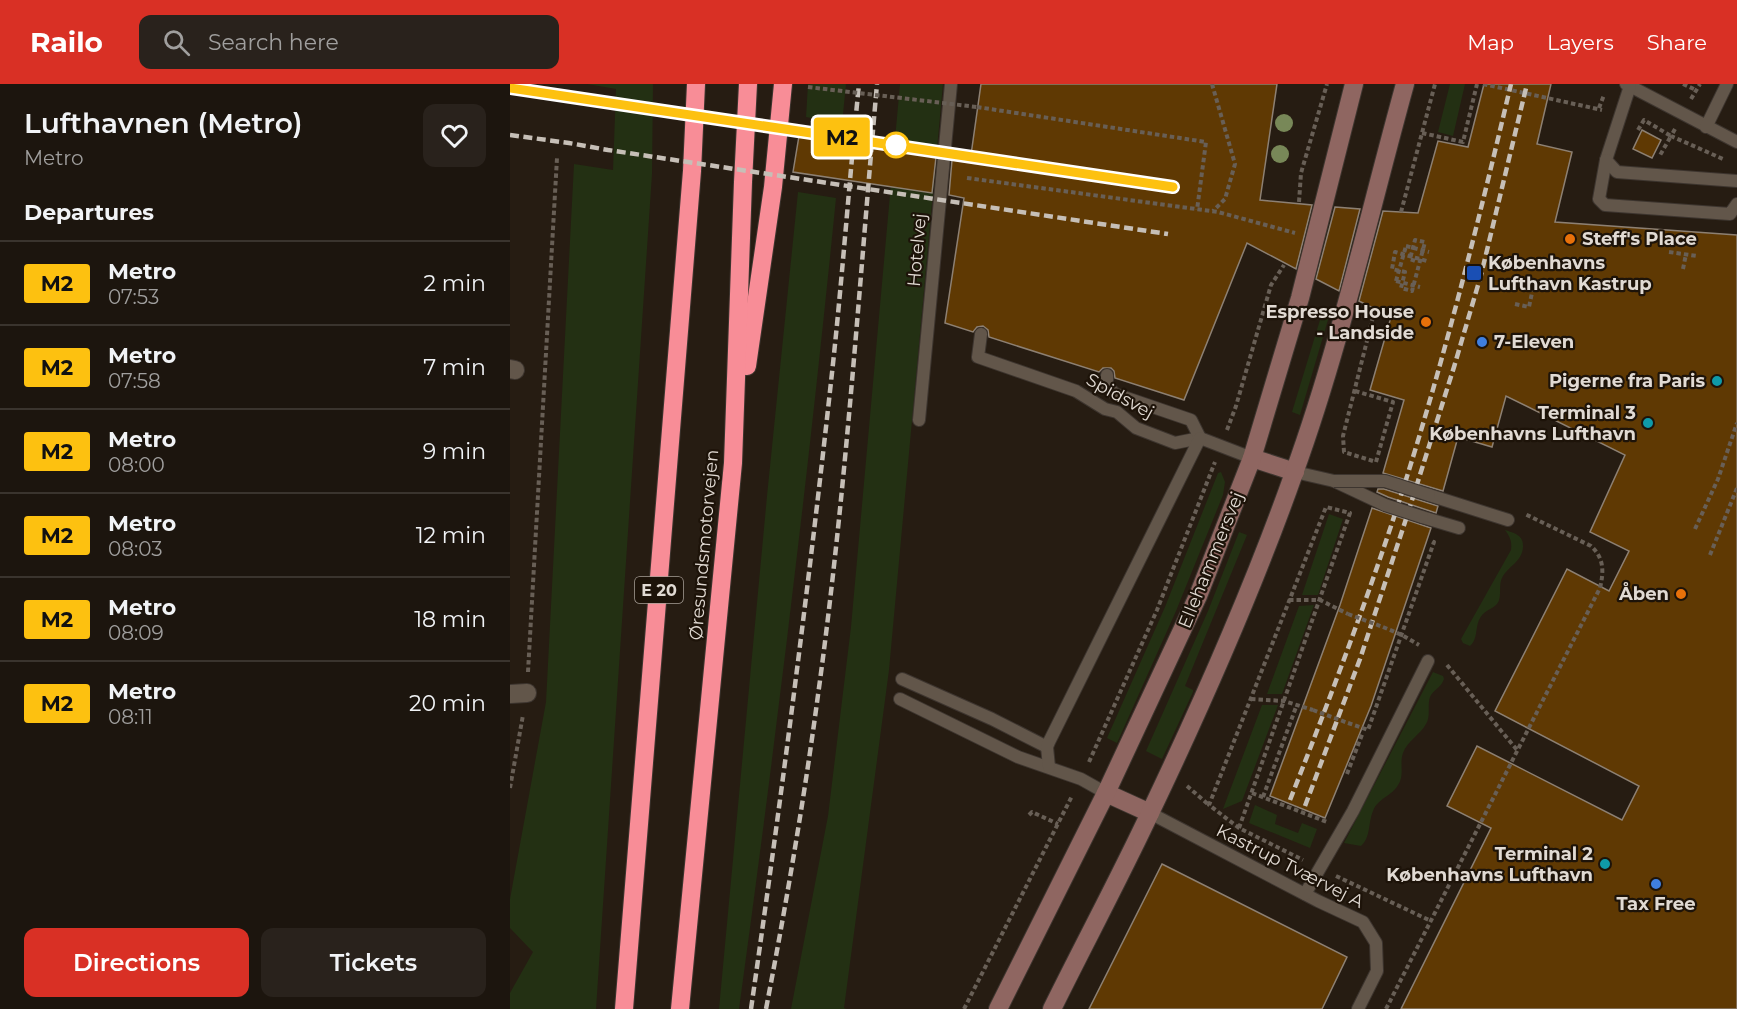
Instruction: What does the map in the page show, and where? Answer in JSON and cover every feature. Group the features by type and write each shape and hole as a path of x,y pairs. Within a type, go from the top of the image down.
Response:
{"highway":[{"name":"E 20","path":"624,1009 689,206 696,84"},
{"name":"Øresundsmotorvejen","path":"680,1009 734,463 748,84"},
{"path":"734,463 773,187 783,84"}],"street":[{"name":"Ellehammersvej","path":"998,1009 1106,793 1198,596 1252,458 1300,298 1354,84"},
{"path":"1052,1009 1150,813 1240,613 1295,472 1333,356 1405,84"},
{"path":"1252,458 1295,472"},
{"path":"1106,793 1150,813"}],"lane":[{"name":"Hotelvej","path":"919,420 951,84"},
{"path":"1706,127 1727,84"},
{"path":"1737,142 1628,85 1606,160 1599,200 1605,205 1730,214 1737,204"},
{"path":"1606,160 1617,172 1737,182"},
{"name":"Spidsvej","path":"981,334 978,357 1076,391 1105,409 1117,412 1136,428 1175,443 1200,438 1252,458"},
{"name":"Spidsvej","path":"1107,375 1107,386 1115,394 1191,420 1200,438"},
{"path":"1048,768 1047,747 1200,438"},
{"path":"1295,472 1334,481 1385,482 1508,520"},
{"path":"1334,481 1377,503 1459,528"},
{"path":"1305,894 1353,811 1428,661"},
{"path":"902,680 992,719 1047,747"},
{"path":"900,699 1018,757 1081,778 1106,793"},
{"name":"Kastrup Tværvej A","path":"1150,813 1318,901 1363,922 1376,943 1377,971 1358,1009"}],"path":[{"path":"1212,84 1235,164 1225,199 1213,212"},
{"path":"1298,207 1301,173 1327,84"},
{"path":"1401,212 1435,84"},
{"path":"1422,133 1463,142 1477,84"},
{"path":"1483,84 1541,98 1599,108 1636,132 1644,120 1671,136 1655,164"},
{"path":"1683,84 1696,90"},
{"path":"808,87 977,107 1206,142 1197,210"},
{"path":"510,788 557,158"},
{"path":"967,178 1213,212 1294,235 1294,227"},
{"path":"1415,261 1410,259 1413,249 1415,240 1425,242 1420,258 1418,267 1412,291 1401,288 1405,272 1392,269 1395,252 1410,256 1419,259 1427,261"},
{"path":"1420,287 1396,281 1406,246 1429,252"},
{"path":"1669,252 1697,255"},
{"path":"1683,269 1686,254"},
{"path":"964,1009 1081,778 1157,610 1236,406 1271,285 1289,258"},
{"path":"1515,284 1533,288 1529,308 1515,303"},
{"path":"1375,309 1344,436 1344,452 1386,465"},
{"path":"1355,391 1393,402 1376,462"},
{"path":"1695,529 1718,479 1737,423"},
{"path":"1710,555 1737,488"},
{"path":"1209,805 1326,507 1350,513 1239,828"},
{"path":"1251,699 1284,701 1368,730 1434,542 1425,539"},
{"path":"1386,1009 1600,588 1603,563"},
{"path":"1289,600 1320,600 1348,614 1402,635 1421,646"},
{"path":"1446,665 1517,750"},
{"path":"1263,797 1296,707"},
{"path":"1347,776 1363,732"},
{"path":"1167,775 1192,789 1239,828 1431,921"},
{"path":"1252,793 1330,824 1333,816"},
{"path":"1029,815 1032,812 1058,824"}],"green space":[{"path":"587,84 653,84 652,174 596,1009 510,1009 510,993 533,952 510,928 510,899 546,702 574,164 613,170 616,89"},
{"path":"808,84 846,84 842,124 806,117"},
{"path":"900,84 943,84 889,670 844,1008 846,1009 791,1009 828,816 851,627"},
{"path":"1450,84 1465,84 1453,136 1438,132"},
{"path":"798,192 836,198 791,604 739,1009 719,1009 767,496"},
{"path":"1323,310 1330,313 1300,415 1292,412"},
{"path":"1221,472 1225,482 1223,495 1176,611 1117,743 1107,738 1165,607 1218,473"},
{"path":"1329,514 1343,519 1318,595 1302,595"},
{"path":"1505,530 1520,537 1523,543 1522,552 1502,578 1498,602 1481,617 1470,646 1463,643 1461,639 1511,550 1510,539"},
{"path":"1239,532 1247,535 1185,686 1193,692 1162,759 1146,751 1208,611"},
{"path":"1314,605 1282,694 1267,694 1299,606"},
{"path":"1433,672 1443,676 1444,679 1430,697 1426,724 1407,745 1403,753 1400,781 1395,789 1375,807 1369,830 1361,846 1344,843"},
{"path":"1262,705 1278,705 1242,801 1223,809"},
{"path":"1255,805 1277,815 1275,824 1298,833 1302,823 1317,829 1310,848 1249,823"}],"building":[{"path":"981,84 1277,84 1260,200 1312,205 1296,269 1247,243 1184,400 1115,378 1111,368 1103,368 1099,372 989,337 988,330 983,326 977,327 973,332 945,323 964,198 949,195 952,160 970,162"},
{"path":"1484,84 1551,84 1537,144 1572,152 1555,222 1737,235 1737,1009 1401,1009 1491,828 1447,806 1477,746 1622,820 1639,786 1495,711 1567,569 1609,591 1629,551 1590,532 1625,455 1506,396 1492,447 1458,437 1443,491 1383,473 1404,400 1370,390 1391,317 1359,301 1383,211 1418,213 1438,141 1468,147"},
{"path":"1642,130 1661,140 1652,158 1633,149"},
{"path":"799,136 936,157 932,193 793,172"},
{"path":"1335,207 1360,209 1339,291 1316,279"},
{"path":"1378,489 1438,506 1436,513 1388,497 1377,492"},
{"path":"1372,508 1431,528 1371,706 1325,818 1270,796 1340,605"},
{"path":"1162,864 1347,957 1322,1009 1089,1009"}],"railway":[{"path":"751,1009 794,696 822,461 839,308 859,84"},
{"path":"766,1009 801,813 828,619 851,390 877,84"},
{"path":"1290,800 1383,550 1412,461 1458,300 1511,84"},
{"path":"1305,806 1360,659 1454,367 1481,275 1527,84"},
{"path":"510,88 1173,187"},
{"path":"510,135 1168,234"}],"metro line":[{"name":"M2","path":"510,88 1173,187"}],"place":[{"name":"Steff's Place","path":"1570,239"},
{"name":"Københavns Lufthavn Kastrup","path":"1474,273"},
{"name":"Espresso House - Landside","path":"1426,322"},
{"name":"7-Eleven","path":"1482,342"},
{"name":"Pigerne fra Paris","path":"1717,381"},
{"name":"Terminal 3 Københavns Lufthavn","path":"1648,423"},
{"name":"Åben","path":"1681,594"},
{"name":"Terminal 2 Københavns Lufthavn","path":"1605,864"},
{"name":"Tax Free","path":"1656,884"}]}
